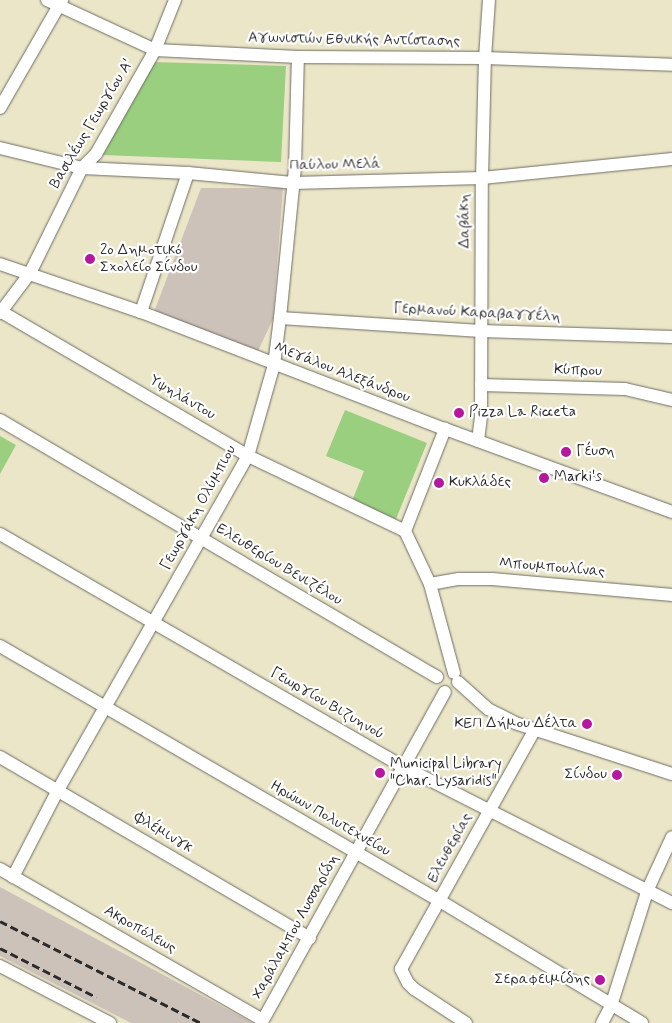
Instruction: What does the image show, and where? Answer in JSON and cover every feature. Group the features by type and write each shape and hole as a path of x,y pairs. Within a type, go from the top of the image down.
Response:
{"street":[{"name":"Αγωνιστών Εθνικής Αντίστασης","path":"47,0 62,3 155,50 298,57 485,58 672,65"},
{"name":"Βασιλέως Γεωργίου Α'","path":"0,312 30,273 82,168 96,154 155,50 175,0"},
{"name":"Δαβάκη","path":"478,441 481,385 482,178 485,58 489,0"},
{"path":"0,108 62,3"},
{"name":"Γεωργάκη Ολύμπιου","path":"13,876 58,790 155,623 248,456 274,365 280,318 293,182 298,57"},
{"name":"Παύλου Μελά","path":"0,148 82,168 188,173 293,182 482,178 672,159"},
{"path":"140,312 188,173"},
{"name":"Μεγάλου Αλεξάνδρου","path":"0,264 140,312 445,430 672,512"},
{"name":"Υψηλάντου","path":"0,312 248,456 405,531"},
{"name":"Γερμανού Καραβαγγέλη","path":"280,318 481,331 672,337"},
{"name":"Κύπρου","path":"481,385 625,389 672,400"},
{"name":"Ελευθερίου Βενιζέλου","path":"0,420 436,677"},
{"path":"445,430 405,531 430,584 456,677 455,689 445,692 437,687 436,677 444,671 456,677 488,709 515,723 672,774"},
{"name":"Γεωργίου Βιζυηνού","path":"0,534 402,766 672,903"},
{"name":"Μπουμπουλίνας","path":"430,584 459,579 492,579 672,595"},
{"name":"Ηρώων Πολυτεχνείου","path":"0,646 440,901 642,1023"},
{"name":"Χαράλαμπου Λυσσαρίδη","path":"263,1020 310,938 402,766 445,692"},
{"name":"Ελευθερίας","path":"466,1023 414,989 408,983 401,969 535,729"},
{"name":"Φλέμινγκ","path":"0,757 310,938"},
{"path":"602,1023 611,1006 648,890 672,837"},
{"name":"Ακροπόλεως","path":"0,869 263,1020"},
{"path":"0,966 110,1023"}],"shaded area":[{"path":"201,188 283,188 273,319 258,351 154,312"},
{"path":"0,887 253,1023 131,1023 0,956"}],"green space":[{"path":"154,62 286,66 281,162 103,155"},
{"path":"345,410 427,443 396,519 352,501 364,471 326,456"},
{"path":"0,436 16,445 0,474"}],"railway":[{"path":"0,921 201,1023"},
{"path":"0,948 96,997"}],"place":[{"name":"2o Δημοτικό Σχολείο Σίνδου","path":"90,259"},
{"name":"Pizza La Ricceta","path":"459,413"},
{"name":"Γέυση","path":"566,452"},
{"name":"Marki's","path":"544,478"},
{"name":"Κυκλάδες","path":"439,483"},
{"name":"ΚΕΠ Δήμου Δέλτα","path":"587,724"},
{"name":"Municipal Library \"Char. Lysaridis\"","path":"380,773"},
{"name":"Σίνδου","path":"617,775"},
{"name":"Σεραφειμίδης","path":"600,980"}]}
